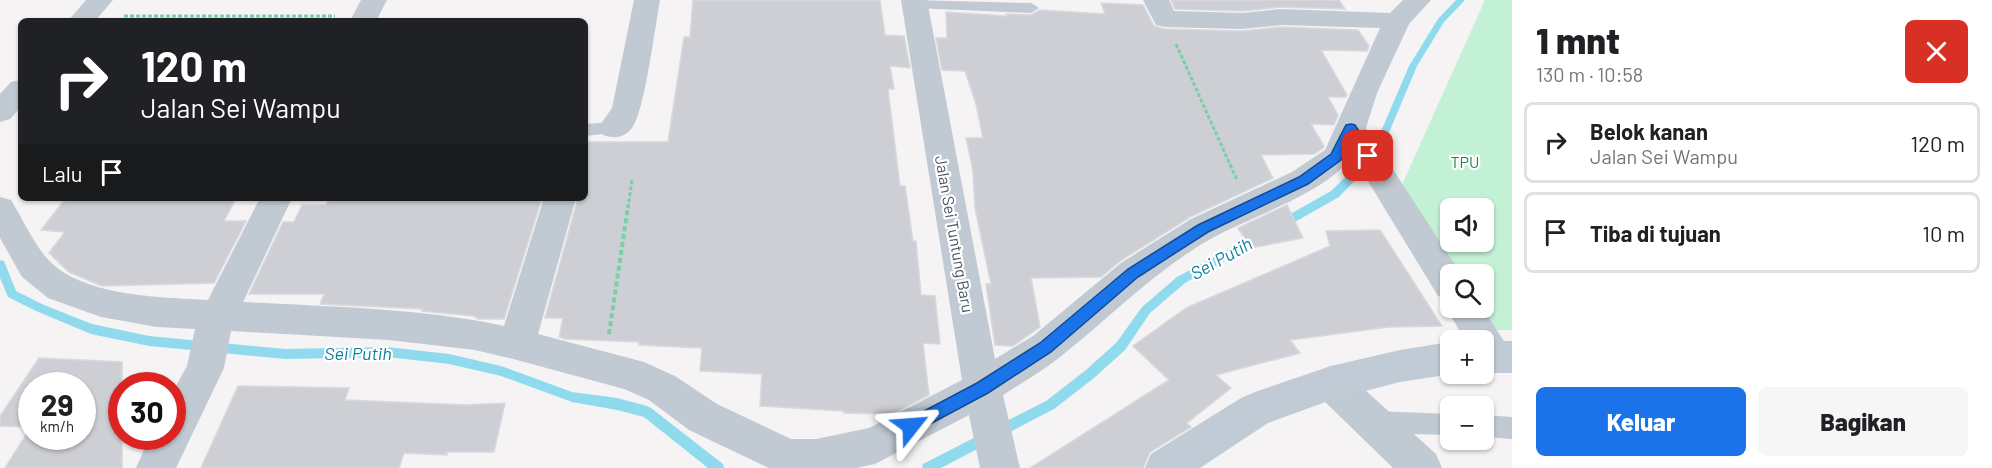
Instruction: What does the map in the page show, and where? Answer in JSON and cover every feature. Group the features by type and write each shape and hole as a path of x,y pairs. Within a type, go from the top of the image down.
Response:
{"street":[{"path":"613,128 621,121 626,108 647,0"},
{"path":"0,209 34,267 60,288 101,302 217,319 389,325 475,335 518,344 632,374 662,388 703,417 791,458 816,458 875,445 985,401 1133,273 1203,228 1303,180 1336,157 1355,135 1363,93 1397,21 1418,0"},
{"name":"Jalan Sei Tuntung Baru","path":"914,2 985,401 999,463"},
{"path":"1160,10 1242,21 1281,17 1397,21"},
{"path":"0,112 18,91"},
{"path":"1355,135 1440,270"},
{"path":"186,407 205,368 217,319 275,201"},
{"path":"518,344 559,201"},
{"path":"1471,318 1497,357"},
{"path":"1165,468 1255,410 1330,383 1400,366 1440,360"},
{"path":"1330,383 1422,468"},
{"path":"156,468 165,450"}],"lane":[{"path":"914,2 1031,8"},
{"path":"588,130 613,128"},
{"path":"1372,422 1440,425"},
{"path":"1494,427 1512,428"}],"path":[{"path":"1160,10 1249,206"},
{"path":"89,12 368,12"},
{"path":"603,367 632,180"}],"green space":[{"name":"TPU","path":"1485,0 1512,0 1512,330 1490,330 1482,318 1494,318 1494,264 1450,264 1442,252 1494,252 1494,198 1440,198 1440,249 1401,187"}],"building":[{"path":"693,0 880,0 885,35 904,36 910,68 890,66 894,89 888,89 900,186 905,186 913,241 916,241 921,295 935,296 940,344 923,343 929,395 892,414 844,413 844,411 760,406 762,374 700,371 702,348 639,345 639,342 565,339 559,337 563,318 545,318 577,201 588,201 588,142 668,142 684,37 690,37"},
{"path":"1171,0 1339,0 1345,9 1281,7 1242,11 1175,9"},
{"path":"1101,3 1143,5 1154,26 1165,29 1242,31 1281,27 1358,30 1369,46 1367,51 1321,50 1347,95 1346,97 1328,97 1338,115 1334,125 1311,124 1323,148 1314,154 1261,155 1273,178 1190,217 1120,261 1101,277 1031,278 1040,327 1013,346 995,345 986,284 991,284 975,208 973,171 966,138 983,138 976,104 965,71 942,70 936,38 947,38 946,12 1007,16 1006,14 1031,15 1040,10 1105,14"},
{"path":"64,201 234,201 224,221 246,221 214,283 102,286 69,272 49,253 65,232 41,230"},
{"path":"328,201 541,201 504,319 478,319 474,316 422,311 423,309 320,304 324,294 249,294 283,222 294,222 302,205 326,205"},
{"path":"1287,205 1303,238 1251,248 1238,228"},
{"path":"1380,230 1442,326 1389,327 1290,340 1300,353 1216,375 1231,388 1187,423 1191,427 1150,452 1143,468 1030,468 1169,380 1133,346 1186,308 1330,246 1326,231"},
{"path":"39,358 122,362 122,372 108,372 108,450 122,450 122,468 5,468 18,448 18,450 96,450 96,372 30,372"},
{"path":"238,386 349,388 345,400 467,405 505,403 494,452 447,452 447,455 404,453 399,468 201,468"},
{"path":"18,389 18,427 0,426 0,416"}],"waterway":[{"name":"Sei Putih","path":"1282,224 1335,194 1377,152 1413,66 1441,21 1461,0"},
{"name":"Sei Putih","path":"928,468 1050,405 1121,346 1146,310 1181,280 1258,237"},
{"name":"Sei Putih","path":"0,264 12,294 91,329 149,341 285,354 387,352 449,359 501,371 572,397 617,404 647,412 718,468"}],"route":[{"path":"911,426 982,388 1046,347 1133,273 1203,228 1303,180 1336,157 1351,128 1368,156"}]}
